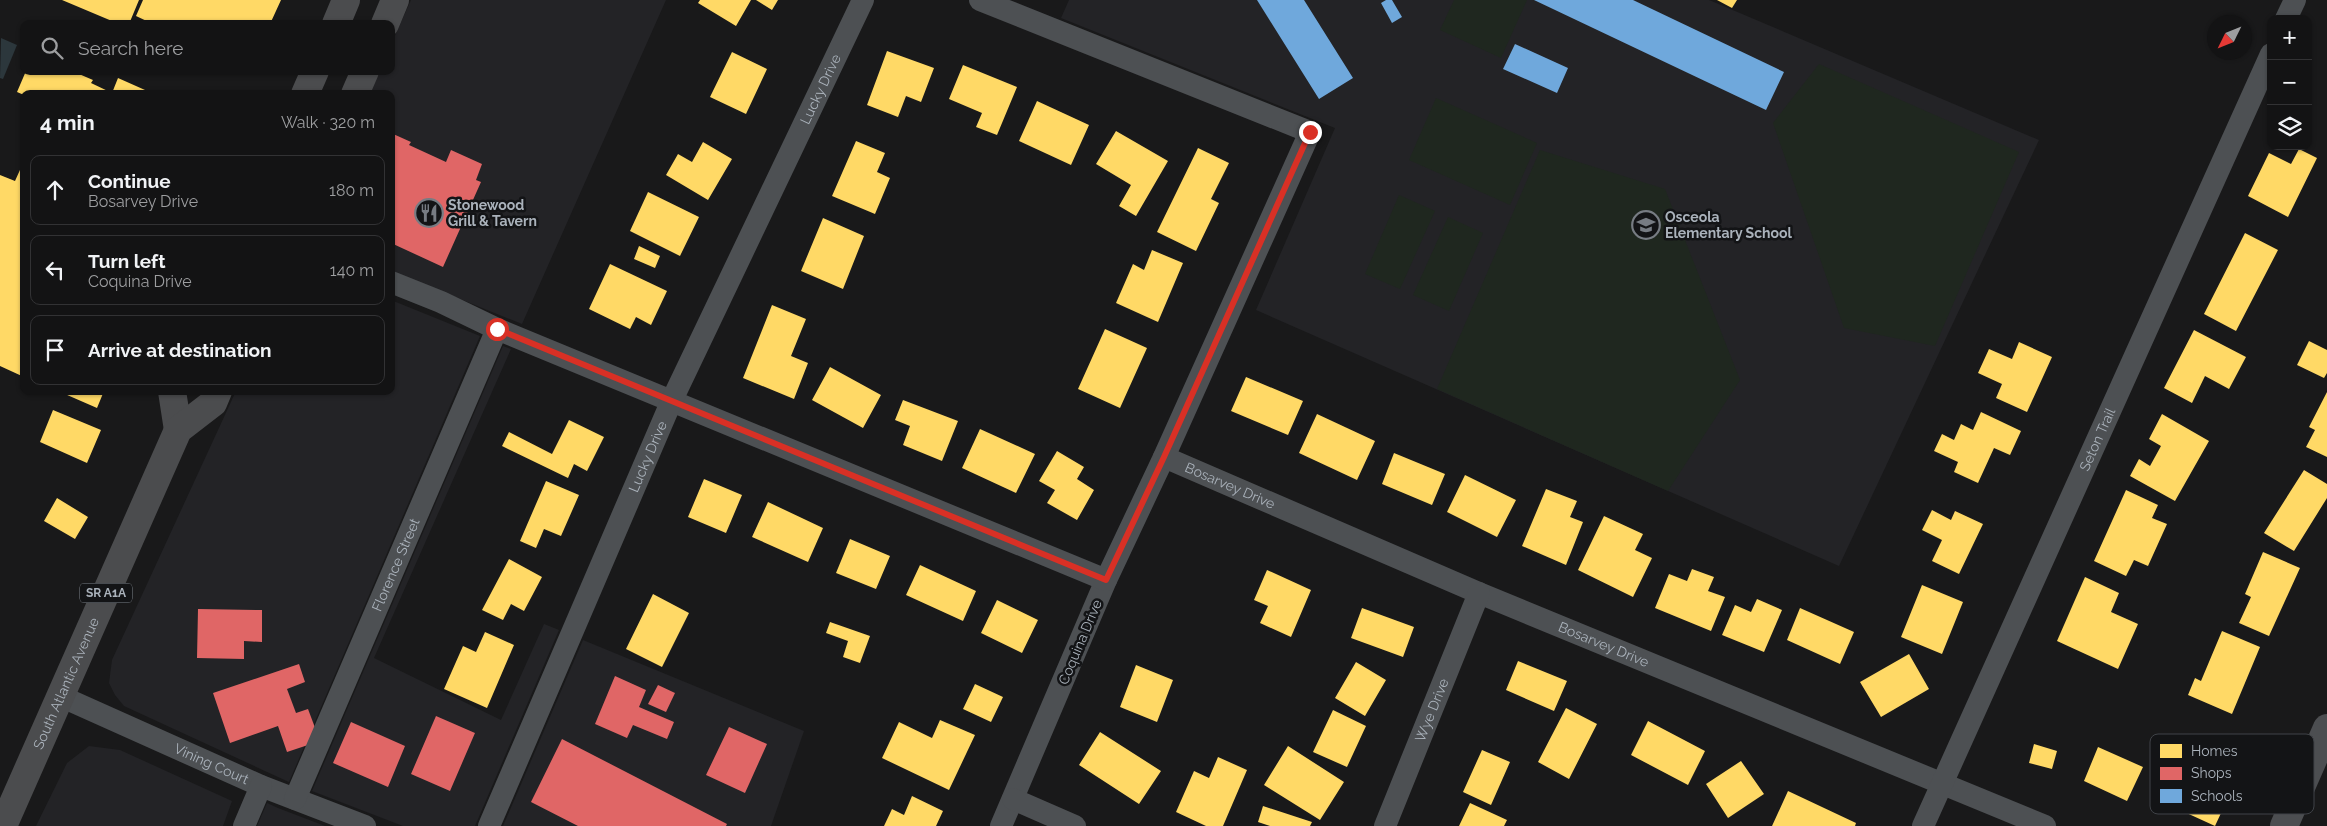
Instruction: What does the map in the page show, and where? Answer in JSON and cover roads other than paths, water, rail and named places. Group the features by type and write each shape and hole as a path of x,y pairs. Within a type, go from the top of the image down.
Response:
{"main road":[{"path":"338,20 346,0"},
{"path":"387,20 395,0"},
{"path":"307,90 313,75"},
{"path":"357,90 363,75"},
{"path":"173,395 178,430"},
{"name":"South Atlantic Avenue","path":"3,826 178,430 213,403 216,395"}],"street":[{"name":"Coquina Drive","path":"980,0 1310,132 1164,457 1106,580 1001,826"},
{"path":"2288,15 2295,0"},
{"name":"Lucky Drive","path":"489,826 672,400 860,5"},
{"name":"Seton Trail","path":"1923,826 2268,60"},
{"path":"395,284 441,302 497,329 1106,580"},
{"name":"Florence Street","path":"295,799 497,329"},
{"name":"Bosarvey Drive","path":"1164,457 1479,593 2045,826"},
{"name":"Wye Drive","path":"1385,826 1479,593"},
{"name":"Vining Court","path":"60,696 261,786 365,826"},
{"path":"2314,758 2327,728"},
{"path":"244,826 261,786"},
{"path":"1013,798 1075,826"},
{"path":"2284,826 2289,814"}],"place":[{"name":"Stonewood Grill & Tavern","path":"429,213"},
{"name":"Osceola Elementary School","path":"1646,225"}]}
